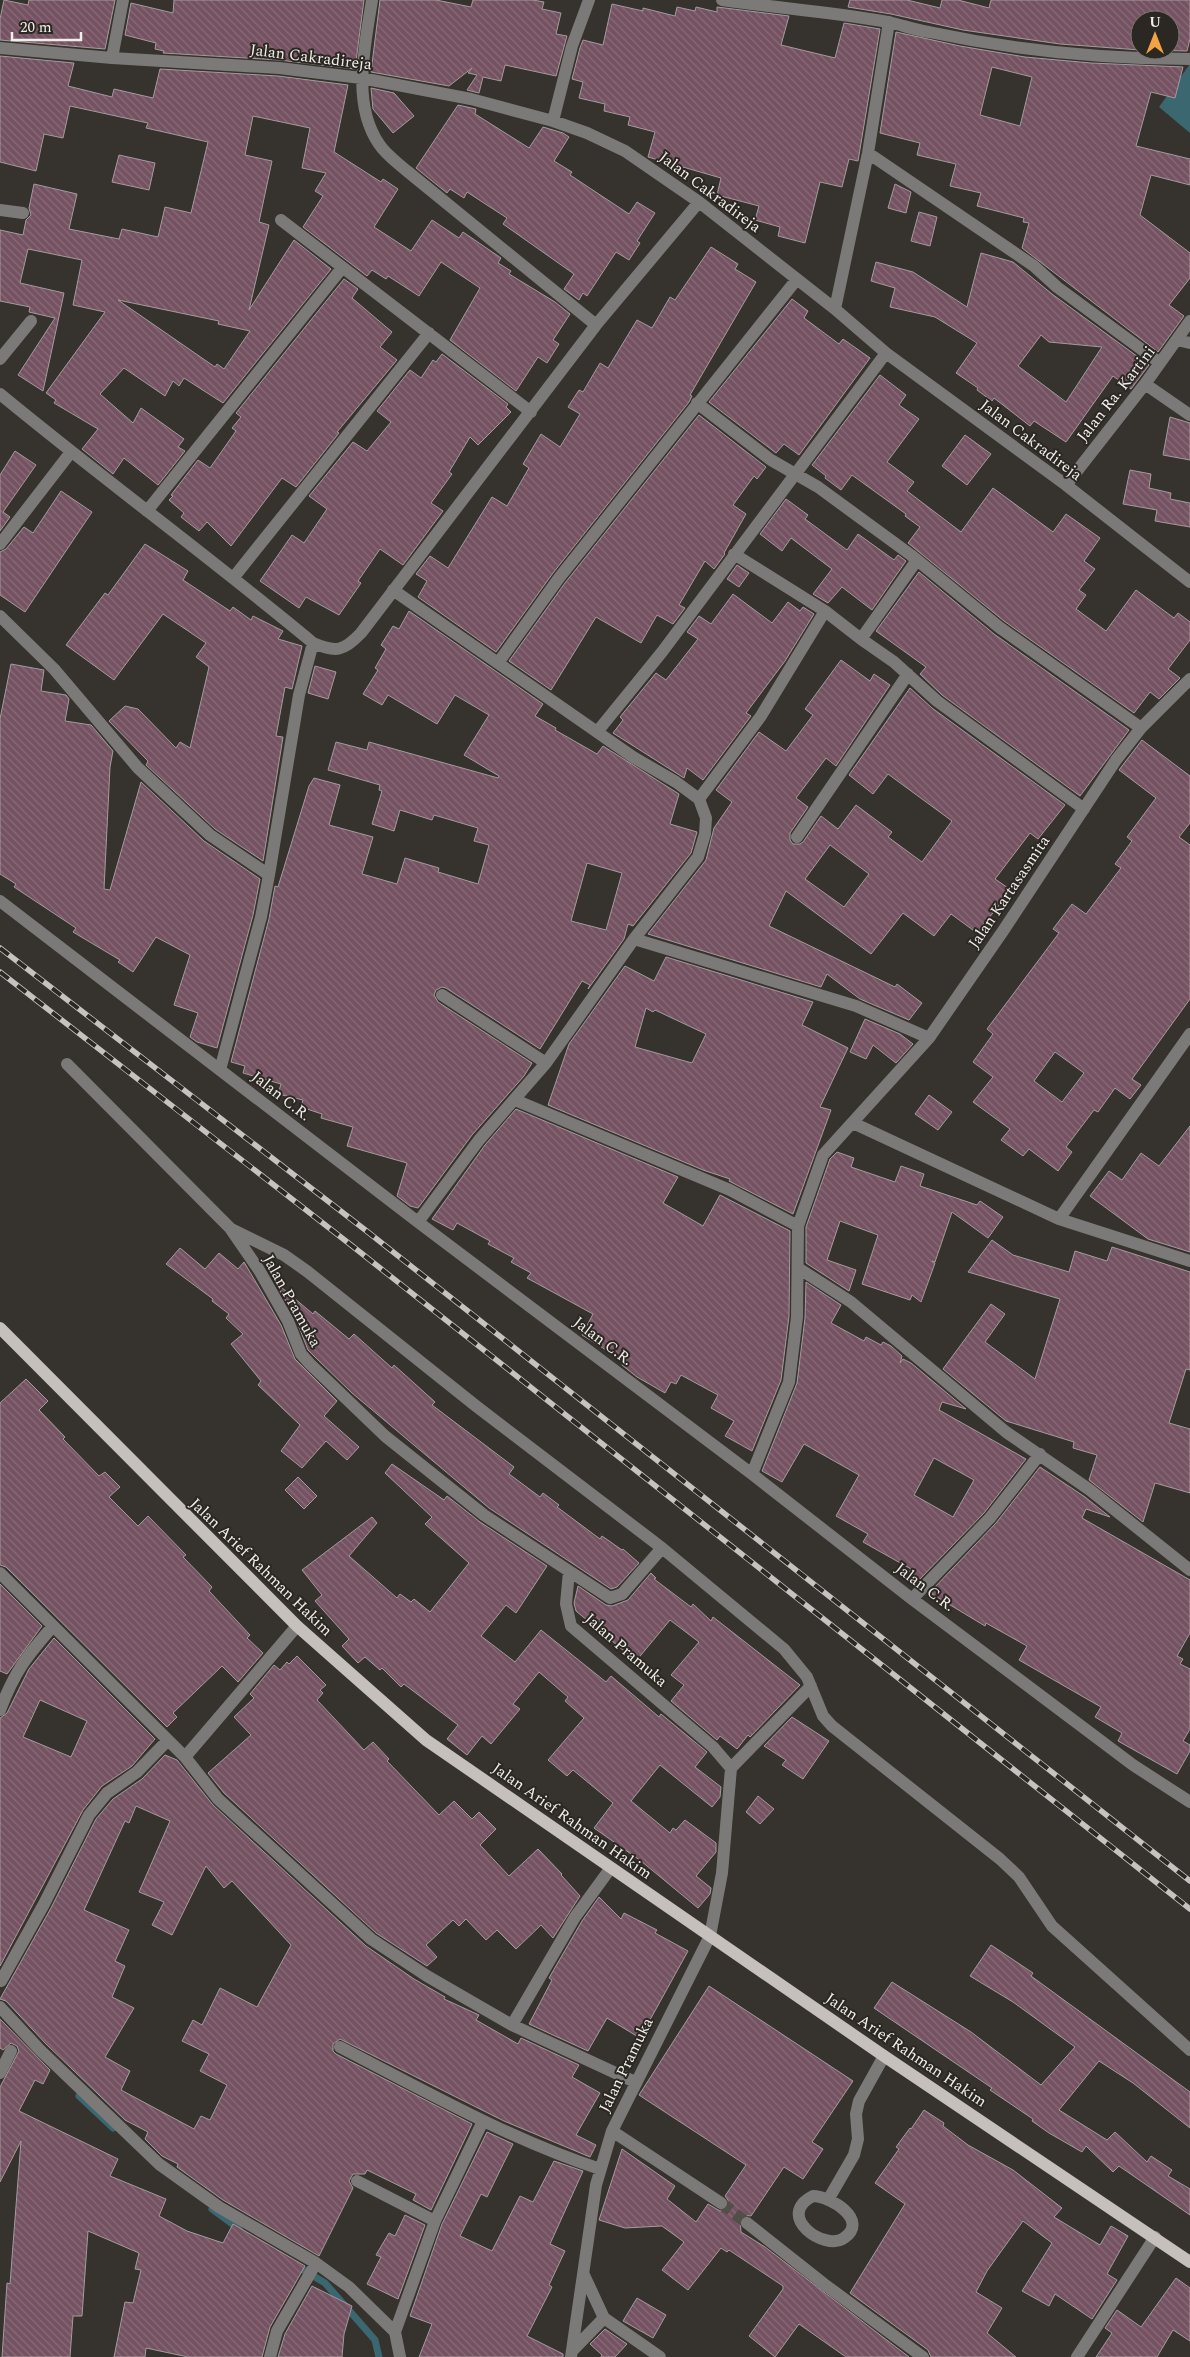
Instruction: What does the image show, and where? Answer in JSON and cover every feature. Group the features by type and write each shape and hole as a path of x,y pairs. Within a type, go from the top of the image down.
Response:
{"main road":[{"name":"Jalan Arief Rahman Hakim","path":"0,1328 297,1626 426,1740 610,1869 1190,2262"}],"street":[{"path":"112,58 123,0"},
{"path":"372,0 362,78 364,107 371,132 380,146 407,171 596,325"},
{"path":"553,121 572,46 589,0"},
{"path":"722,0 784,6 889,22 928,32 1007,46 1120,58 1190,59"},
{"path":"835,309 868,153 889,22"},
{"name":"Jalan Cakradireja","path":"0,48 112,58 279,68 362,78 471,99 553,121 587,133 625,151 700,202 835,309 886,353 1066,485 1190,582"},
{"path":"868,153 1034,266 1057,287 1160,363"},
{"path":"0,394 71,452 234,577 314,643 328,650 338,650 350,645 596,325 700,202"},
{"path":"0,210 23,213"},
{"path":"281,220 531,412"},
{"path":"147,511 342,268"},
{"path":"498,663 559,578 797,280"},
{"path":"0,358 32,320"},
{"name":"Jalan Ra. Kartini","path":"1066,485 1145,384 1190,321"},
{"path":"234,577 429,333"},
{"path":"1177,340 1190,344"},
{"path":"597,732 662,652 886,353"},
{"path":"1145,384 1190,415"},
{"path":"697,403 771,460 818,487 917,560 999,626 1141,728"},
{"path":"0,544 71,452"},
{"path":"734,554 825,611 908,674 937,700 1084,809"},
{"path":"861,639 917,560"},
{"path":"393,590 633,757 676,782 700,800 706,818 705,834 698,857 634,939 546,1062 479,1140 418,1222"},
{"path":"700,800 761,716 825,611"},
{"path":"0,616 54,670 138,768 210,835 269,875"},
{"path":"220,1070 251,953 269,875 299,695 314,643"},
{"path":"796,837 908,674"},
{"name":"Jalan Kartasasmita","path":"752,1474 789,1382 796,1317 798,1226 823,1155 928,1038 1116,760 1141,728 1190,679"},
{"name":"Jalan C.R.","path":"0,901 418,1222 752,1474 912,1599 1133,1765 1190,1802"},
{"path":"634,939 856,1006 928,1038"},
{"path":"442,995 546,1062"},
{"path":"1059,1219 1190,1034"},
{"name":"Jalan Pramuka","path":"67,1064 230,1228 259,1270 288,1321 301,1354 310,1364 392,1442 484,1515 569,1571 566,1604 571,1626 712,1747 731,1768 722,1873 710,1936 612,2131 600,2169 572,2354"},
{"path":"515,1100 730,1190 798,1226"},
{"path":"853,1123 1059,1219 1190,1261"},
{"path":"230,1228 284,1255 308,1272 476,1406 662,1548 784,1649 811,1686 823,1716 832,1726 1000,1859 1019,1877 1052,1926 1190,2050"},
{"path":"798,1268 851,1302 1006,1432 1090,1490 1190,1570"},
{"path":"912,1599 990,1518 1040,1454"},
{"path":"569,1571 610,1598 613,1598 622,1594 662,1548"},
{"path":"0,1573 185,1757 218,1799 371,1939 427,1976 512,2025 635,2082"},
{"path":"0,1710 10,1684 23,1660 53,1626"},
{"path":"185,1757 297,1626"},
{"path":"731,1768 811,1686"},
{"path":"1,1980 44,1904 89,1815 108,1793 137,1772 168,1740"},
{"path":"512,2025 575,1917 610,1869"},
{"path":"0,2007 40,2050 159,2164 219,2207 349,2287 395,2332"},
{"path":"340,2047 484,2121 574,2160 600,2169"},
{"path":"0,2073 11,2052"},
{"path":"828,2200 854,2155 858,2138 856,2114 859,2101 884,2056"},
{"path":"400,2357 395,2332 436,2221 484,2121"},
{"path":"612,2131 721,2203"},
{"path":"357,2182 436,2221"},
{"path":"747,2222 824,2284 923,2357"},
{"path":"1077,2357 1155,2237"},
{"path":"270,2357 277,2331 315,2265"},
{"path":"584,2275 604,2318 660,2357"},
{"path":"572,2354 604,2318"}],"water":[{"path":"1190,64 1190,133 1159,107"}],"building":[{"path":"4,0 28,5 29,0 115,0 105,49 0,40 0,19"},
{"path":"174,0 364,0 355,69 279,60 163,53 164,51 155,49 156,43 125,35 131,3 173,13"},
{"path":"380,0 436,0 471,7 473,0 533,0 544,2 542,9 561,13 556,34 567,36 556,76 505,65 501,81 483,77 479,93 467,90 477,75 468,73 472,68 449,86 371,72"},
{"path":"850,0 907,0 940,8 942,0 958,0 989,8 991,0 1190,0 1190,39 1187,51 1180,51 1180,10 1130,10 1130,49 1060,44 963,30 891,14 848,7"},
{"path":"612,4 643,11 643,8 675,16 677,7 695,11 696,7 717,12 717,7 789,16 781,45 835,58 844,23 880,29 858,161 849,159 842,187 820,182 805,243 778,236 780,227 755,220 759,206 717,195 721,178 648,157 655,132 628,125 630,117 604,111 605,104 579,98 583,82 572,79 580,48 583,40 603,45"},
{"path":"896,32 960,46 1025,57 1091,63 1183,67 1175,98 1151,92 1136,146 1190,159 1190,185 1151,175 1140,215 1190,253 1190,278 1169,305 1184,316 1158,352 1022,248 1029,223 1023,222 1024,218 977,206 981,193 950,186 956,164 917,155 920,143 880,133","holes":["992,67 1032,77 1020,126 980,115"]},
{"path":"0,56 74,63 68,86 112,97 114,89 153,98 160,69 278,76 348,85 334,152 381,182 383,179 398,189 374,227 411,251 432,220 459,238 463,232 501,258 498,263 511,271 509,274 555,302 570,314 553,340 559,344 547,363 538,357 516,391 450,340 480,288 441,262 419,296 388,276 386,279 372,270 367,276 303,227 323,196 315,191 326,173 302,168 310,128 253,116 245,155 272,161 259,222 269,225 249,310 294,240 331,269 223,403 184,378 179,386 173,381 165,396 124,368 100,394 133,423 141,408 184,439 178,447 185,451 158,485 124,458 113,474 82,449 98,429 54,403 56,400 46,393 105,312 73,305 82,260 28,249 20,283 64,293 43,391 18,375 55,318 29,312 30,307 0,301 0,230 23,235 26,220 31,215 29,208 34,184 77,194 69,229 119,239 122,229 158,237 165,207 191,213 208,142 146,128 148,123 70,106 63,138 44,134 36,171 0,162","holes":["118,300 219,321 218,324 250,331 224,369 217,364 215,367"]},
{"path":"371,88 394,93 414,116 393,133 373,109"},
{"path":"458,105 476,109 475,114 529,148 543,127 563,133 569,137 554,161 572,172 570,175 629,214 637,202 655,213 637,241 640,243 629,260 616,252 587,296 583,293 579,300 564,289 574,274 503,224 507,218 467,192 464,198 450,189 447,193 416,168"},
{"path":"119,155 155,163 149,190 112,182"},
{"path":"895,184 911,192 906,213 888,208"},
{"path":"919,212 937,217 930,246 911,241"},
{"path":"711,247 738,264 735,269 756,282 690,395 692,396 689,402 553,573 496,652 418,597 427,581 416,574 430,556 448,568 492,497 507,506 529,468 523,464 541,434 560,447 580,414 568,407 579,390 583,392 600,363 608,368 637,320 652,328 670,297 675,300"},
{"path":"981,253 1013,262 1052,294 1149,365 1131,389 1113,376 1066,442 1034,421 1030,426 994,398 992,401 977,390 978,388 956,373 977,343 935,317 890,307 895,288 871,281 876,262 913,272 967,307","holes":["1041,335 1049,342 1102,347 1066,402 1018,366"]},
{"path":"344,279 358,289 352,298 392,332 380,347 397,360 337,432 339,433 296,487 282,478 231,546 207,522 199,531 181,517 184,513 169,500 173,496 171,495 198,460 210,468 236,431 232,428 241,417 236,413"},
{"path":"792,299 808,311 804,318 839,344 843,339 870,358 799,455 784,444 776,453 709,402"},
{"path":"442,354 508,404 506,407 511,412 478,445 470,437 449,472 452,474 431,503 443,511 403,565 380,549 358,581 361,583 339,615 306,597 299,608 260,581 292,535 304,543 327,509 309,496 353,442 367,451 391,422 377,411 410,370 421,378 433,360 436,362"},
{"path":"880,375 906,395 899,405 919,419 887,462 914,482 907,491 961,532 993,488 1053,532 1066,514 1100,538 1084,561 1095,569 1079,590 1086,595 1076,609 1106,631 1136,590 1174,618 1178,613 1190,622 1190,640 1168,669 1180,678 1159,699 1150,692 1134,713 1004,621 908,543 920,527 905,516 906,514 852,475 841,490 812,465"},
{"path":"699,415 766,467 757,479 754,476 733,505 746,514 725,554 714,569 705,561 679,605 685,608 673,624 657,615 641,643 596,617 551,690 509,661 565,583"},
{"path":"1170,417 1190,423 1190,460 1163,455"},
{"path":"965,435 991,454 967,485 942,466"},
{"path":"15,451 36,465 3,512 10,517 0,531 0,475"},
{"path":"1130,470 1151,474 1149,488 1171,493 1170,499 1190,503 1190,527 1155,521 1157,510 1123,504"},
{"path":"61,491 92,512 25,612 0,595 0,552 6,549 24,527 33,533"},
{"path":"786,499 808,515 805,519 847,550 858,534 894,560 898,555 906,561 872,610 842,587 828,603 813,594 832,569 791,538 782,551 760,534"},
{"path":"145,544 188,571 183,580 230,611 233,607 251,620 253,616 283,631 278,639 302,646 292,689 285,687 276,736 283,737 263,861 215,829 146,765 148,761 109,721 125,706 138,709 176,748 180,742 190,748 209,667 196,657 206,643 163,614 114,680 66,645 105,593 108,595"},
{"path":"737,565 749,573 739,587 727,579"},
{"path":"919,572 994,634 1129,730 1080,796 942,695 920,674 926,667 876,631"},
{"path":"733,594 772,623 788,602 800,611 803,607 814,614 785,661 746,713 751,716 703,780 687,768 684,778 613,733 623,720 620,717 656,673 666,680 698,639 687,632 699,616 711,624"},
{"path":"409,611 543,704 535,716 556,728 555,730 597,754 603,746 679,794 670,824 697,832 691,853 633,926 628,924 624,939 588,989 590,985 582,981 540,1049 446,988 442,987 436,990 434,995 438,1002 532,1063 524,1076 472,1135 418,1208 410,1206 397,1196 407,1163 347,1146 353,1127 321,1118 322,1114 301,1107 303,1100 278,1094 281,1084 243,1073 245,1066 231,1062 269,919 275,886 278,887 309,786 314,778 340,785 329,825 373,837 362,874 397,884 405,858 439,868 438,872 478,884 489,845 474,841 478,828 434,815 432,820 400,810 394,831 372,824 382,791 379,790 380,785 328,770 336,742 367,750 369,742 498,778 499,776 464,755 489,715 455,695 437,724 388,695 382,705 363,694 378,670 375,668 386,649 381,645 393,626 399,629","holes":["587,863 622,873 606,930 571,921"]},
{"path":"841,660 870,681 874,674 890,685 836,766 826,758 796,798 808,807 790,833 790,840 793,844 803,842 821,816 838,829 856,805 892,832 888,837 922,862 952,821 888,774 873,794 849,775 910,688 932,708 1065,805 1038,839 1030,833 995,879 1011,890 977,933 951,914 934,936 903,913 871,954 786,891 769,926 895,987 897,984 922,1003 909,1020 860,999 827,974 821,987 648,934 706,860 714,828 732,802 716,790 759,732 786,751 813,715 805,709","holes":["830,845 869,874 844,907 805,879"]},
{"path":"11,664 44,670 41,691 66,695 69,699 65,721 91,725 113,751 110,767 104,889 110,890 141,782 204,841 260,879 253,915 217,1048 197,1042 190,1037 198,1013 174,1005 190,955 156,937 133,972 118,962 120,960 73,932 76,928 14,887 16,884 0,874 0,719"},
{"path":"315,666 336,672 328,699 308,693"},
{"path":"1142,740 1190,776 1190,823 1179,837 1190,845 1190,999 1132,1079 1141,1085 1130,1099 1115,1088 1098,1112 1094,1110 1066,1147 1072,1152 1058,1171 1029,1149 1023,1156 1001,1140 1010,1129 973,1102 993,1077 973,1062 993,1034 987,1029 1059,933 1053,929 1072,904 1086,914 1121,868 1115,864 1132,841 1127,837 1156,798 1119,770","holes":["1055,1052 1084,1073 1062,1102 1034,1081"]},
{"path":"666,957 813,1002 802,1025 848,1048 820,1107 831,1110 793,1214 729,1181 730,1179 703,1170 548,1105 569,1044 625,966 654,981","holes":["646,1008 653,1012 655,1010 706,1034 692,1063 635,1047"]},
{"path":"865,1019 900,1034 913,1044 896,1063 873,1045 866,1059 850,1052"},
{"path":"929,1095 952,1112 938,1130 915,1114"},
{"path":"516,1109 678,1177 663,1203 703,1226 720,1195 790,1231 789,1316 781,1380 752,1451 725,1436 734,1421 711,1408 718,1395 681,1375 676,1384 671,1382 665,1393 637,1377 622,1365 624,1361 582,1335 593,1314 527,1278 531,1273 511,1262 514,1258 488,1244 490,1241 457,1223 453,1230 432,1219 485,1145"},
{"path":"1190,1126 1190,1252 1148,1239 1090,1196 1109,1171 1122,1180 1141,1153 1159,1166"},
{"path":"837,1152 854,1158 851,1167 895,1182 901,1166 924,1174 920,1186 977,1205 980,1201 1003,1217 988,1238 952,1212 935,1262 932,1261 935,1263 921,1302 912,1295 910,1300 862,1284 878,1235 840,1221 827,1260 856,1270 849,1291 806,1263 806,1227 830,1159"},
{"path":"992,1240 1013,1255 1069,1272 1075,1251 1107,1261 1112,1247 1190,1272 1190,1370 1186,1369 1169,1423 1190,1429 1190,1493 1155,1483 1143,1522 1089,1480 1097,1455 1073,1448 1074,1442 1006,1421 943,1369 991,1304 1005,1314 985,1342 1035,1379 1060,1299 968,1272"},
{"path":"180,1248 205,1269 219,1253 238,1269 244,1262 281,1325 295,1359 337,1401 324,1416 359,1447 347,1460 326,1441 302,1468 281,1451 300,1425 258,1385 261,1381 231,1344 243,1334 226,1318 229,1314 212,1301 213,1299 166,1264"},
{"path":"275,1282 313,1314 315,1311 349,1339 354,1334 392,1368 394,1365 435,1402 432,1405 514,1467 509,1474 540,1497 543,1493 559,1505 557,1507 600,1539 602,1536 623,1549 639,1563 617,1587 611,1589 489,1508 352,1393 308,1350 295,1317"},
{"path":"806,1282 841,1305 831,1323 864,1341 866,1337 881,1345 883,1342 891,1346 902,1356 900,1363 903,1359 911,1363 966,1409 942,1402 939,1410 1026,1459 984,1513 918,1581 908,1575 911,1569 863,1542 868,1534 836,1516 859,1475 804,1444 782,1482 762,1471 797,1383 805,1318","holes":["934,1458 974,1480 953,1517 914,1495"]},
{"path":"26,1379 48,1401 39,1410 65,1437 63,1439 99,1476 105,1472 120,1487 109,1497 138,1526 148,1516 186,1555 183,1557 212,1587 209,1591 250,1635 247,1638 263,1653 238,1682 222,1666 173,1713 177,1717 167,1727 6,1567 0,1565 0,1403"},
{"path":"392,1464 444,1500 447,1496 480,1522 547,1566 516,1613 506,1605 481,1636 515,1662 541,1630 606,1682 611,1676 659,1717 661,1714 707,1752 695,1767 721,1787 720,1797 712,1807 660,1765 631,1801 670,1833 673,1828 676,1830 685,1820 716,1843 716,1852 696,1876 711,1888 710,1894 698,1908 641,1861 594,1828 613,1803 573,1770 567,1776 548,1760 584,1718 565,1701 568,1697 539,1672 513,1704 520,1709 491,1744 482,1736 467,1755 447,1739 458,1725 404,1684 401,1687 382,1668 380,1670 365,1657 358,1663 342,1646 349,1639 315,1601 322,1595 302,1570 372,1517 377,1523 349,1556 397,1598 400,1594 411,1602 414,1599 430,1612 469,1563 425,1524 432,1517 385,1473"},
{"path":"1040,1467 1085,1497 1110,1517 1086,1509 1082,1518 1190,1580 1190,1633 1177,1656 1183,1659 1180,1664 1190,1669 1190,1729 1183,1741 1190,1745 1190,1751 1177,1774 1118,1741 1122,1733 1095,1717 1101,1707 1019,1660 1027,1646 986,1623 985,1626 932,1594 933,1589 996,1523"},
{"path":"298,1477 317,1496 304,1509 285,1490"},
{"path":"651,1573 656,1578 654,1579 691,1607 693,1604 711,1621 713,1617 800,1685 750,1737 748,1735 737,1749 720,1736 717,1740 671,1701 684,1685 671,1675 699,1642 670,1620 636,1661 576,1611 574,1603 578,1586 606,1605 612,1606 628,1600"},
{"path":"0,1584 42,1626 7,1674 0,1671"},
{"path":"54,1638 155,1739 132,1766 102,1786 83,1810 0,1966 0,1718 7,1713 29,1669","holes":["40,1700 87,1721 71,1757 23,1737"]},
{"path":"297,1656 326,1685 320,1690 323,1693 317,1700 364,1750 373,1742 389,1759 387,1761 439,1815 454,1801 472,1819 479,1812 496,1829 480,1845 509,1876 538,1849 562,1874 580,1896 553,1938 541,1925 516,1949 497,1930 486,1940 466,1919 459,1926 453,1920 426,1945 437,1957 427,1966 376,1933 224,1793 208,1773 251,1735 234,1717 254,1698 250,1694 274,1665 280,1670 287,1662 289,1664"},
{"path":"792,1717 829,1741 803,1779 782,1765 786,1760 764,1746"},
{"path":"165,1755 177,1760 213,1805 366,1946 414,1979 445,1997 444,1999 479,2015 476,2020 518,2044 521,2038 579,2065 572,2077 600,2093 576,2135 596,2145 590,2157 504,2121 340,2039 333,2044 333,2051 336,2054 472,2124 431,2210 413,2200 416,2194 367,2170 365,2174 353,2174 349,2181 353,2188 319,2256 223,2200 177,2167 178,2164 162,2156 145,2139 148,2132 125,2120 46,2044 6,2001 0,1999 51,1908 96,1819 113,1799 142,1779","holes":["136,1806 170,1821 139,1892 164,1902 152,1925 172,1935 206,1866 224,1888 232,1881 291,1945 257,2007 220,1988 202,2025 193,2020 182,2041 209,2054 200,2071 227,2085 210,2120 201,2116 194,2129 121,2090 130,2071 105,2057 134,2008 112,1997 125,1966 115,1961 129,1930 84,1910 125,1821 129,1823"]},
{"path":"758,1796 774,1809 760,1824 746,1812"},
{"path":"599,1897 621,1919 624,1913 657,1930 655,1933 688,1951 640,2038 607,2018 588,2051 529,2024 552,1980 549,1978 582,1921"},
{"path":"991,1945 1033,1973 1031,1976 1190,2092 1190,2128 1133,2083 1099,2061 1059,2110 1107,2140 1115,2132 1147,2162 1151,2156 1172,2170 1168,2176 1190,2189 1190,2215 1119,2166 1113,2172 1086,2146 1082,2152 1049,2133 1032,2121 1033,2119 990,2090 992,2088 874,2008 892,1982 971,2032 1041,2085 1075,2047 1013,2002 970,1976"},
{"path":"709,1986 853,2081 812,2142 823,2149 803,2179 784,2167 751,2216 744,2215 740,2218 741,2232 765,2247 909,2357 846,2357 799,2324 775,2357 749,2336 783,2289 783,2286 729,2250 727,2252 721,2248 688,2290 662,2270 684,2242 662,2226 625,2228 599,2220 622,2149 675,2186 667,2199 696,2222 708,2204 720,2211 728,2207 728,2200 725,2196 746,2165 639,2095"},
{"path":"0,2019 50,2070 43,2084 35,2080 19,2111 118,2159 110,2176 166,2199 159,2216 187,2231 223,2243 233,2224 305,2266 270,2327 262,2357 188,2357 146,2348 145,2357 114,2357 125,2302 133,2303 141,2270 135,2269 139,2253 88,2231 82,2316 73,2316 70,2357 2,2357 7,2283 10,2284 21,2141 0,2182 0,2087 19,2051 17,2046 11,2043 3,2050 0,2048"},
{"path":"924,2110 944,2123 943,2126 968,2145 1013,2170 1062,2208 1054,2217 1100,2245 1111,2226 1128,2236 1107,2274 1117,2280 1092,2319 1055,2294 1049,2306 1022,2291 1052,2243 1023,2221 987,2271 976,2292 1002,2308 987,2333 1016,2357 931,2357 928,2350 850,2293 905,2204 875,2183 899,2149 896,2147"},
{"path":"487,2132 513,2144 487,2197 481,2194 460,2236 492,2251 520,2196 533,2202 554,2161 583,2171 550,2244 565,2251 549,2285 552,2287 527,2336 563,2354 563,2357 419,2357 432,2324 410,2316 442,2224"},
{"path":"405,2215 425,2225 398,2299 367,2284 381,2257 376,2255 389,2233 395,2236"},
{"path":"1176,2278 1190,2288 1190,2341 1173,2330 1157,2357 1096,2357 1112,2333 1105,2328 1117,2310 1141,2327"},
{"path":"312,2286 352,2306 344,2334 342,2357 278,2357 285,2334"},
{"path":"637,2298 666,2315 653,2338 623,2321"},
{"path":"605,2329 627,2344 615,2357 601,2357 602,2355 590,2344"}],"waterway":[{"path":"79,2096 113,2128"},
{"path":"212,2209 239,2229"},
{"path":"295,2265 325,2283 375,2340 379,2357"}],"tunnel":[{"path":"721,2203 747,2223"}],"railway":[{"path":"0,948 364,1229 1190,1881"},
{"path":"0,972 351,1245 1190,1909"}]}
